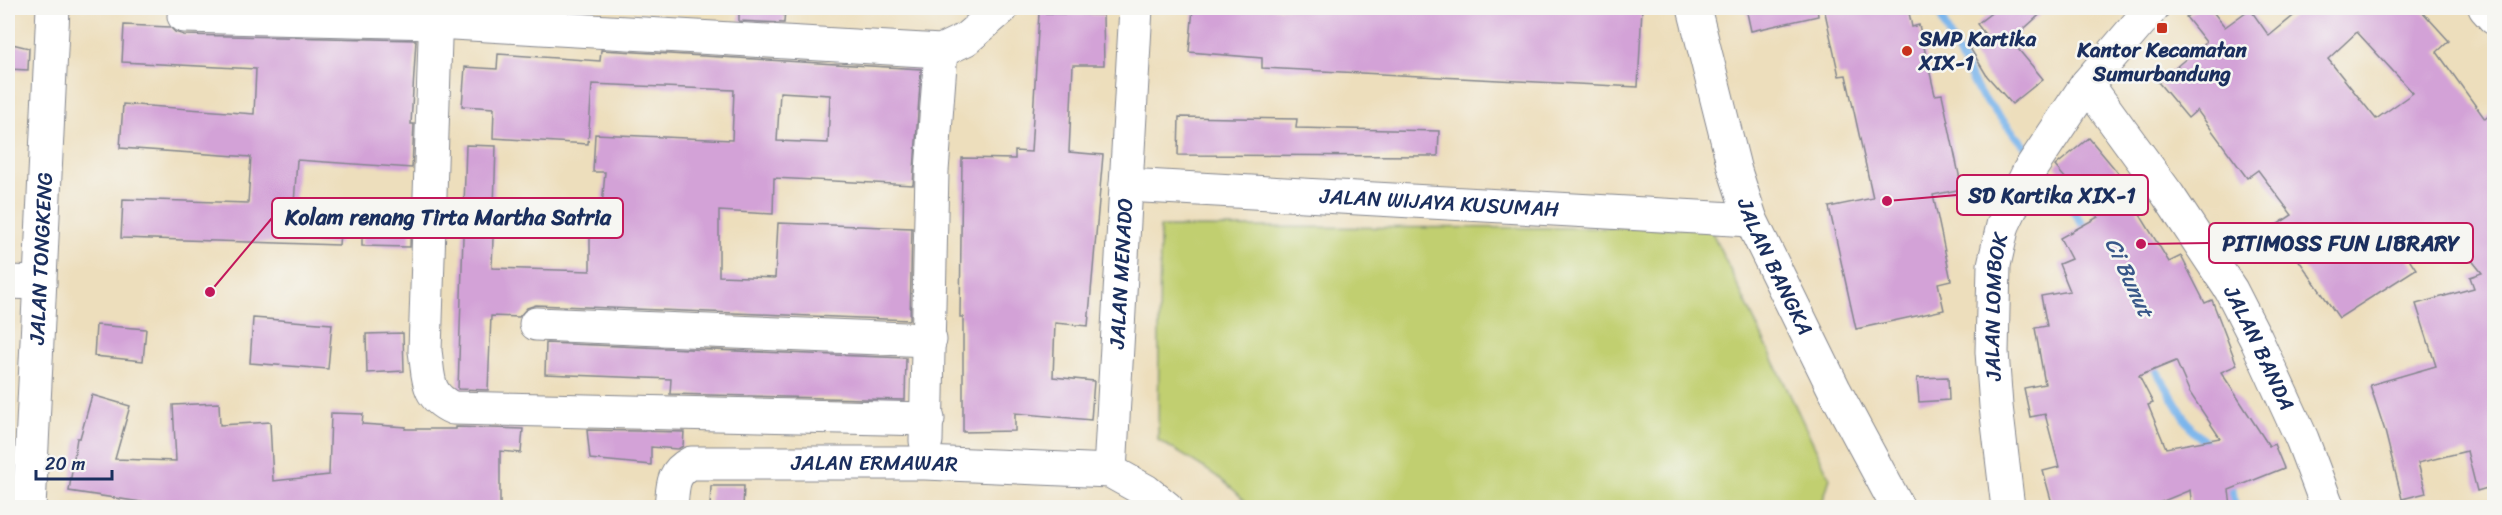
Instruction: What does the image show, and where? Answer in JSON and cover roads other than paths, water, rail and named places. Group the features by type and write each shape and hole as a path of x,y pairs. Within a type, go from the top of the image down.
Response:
{"street":[{"name":"JALAN TONGKENG","path":"29,507 53,8"},
{"path":"184,16 313,13 559,18 941,51 966,39 1002,8"},
{"name":"JALAN MENADO","path":"1110,471 1136,8"},
{"name":"JALAN BANGKA","path":"1694,8 1735,171 1751,220 1834,389 1898,507"},
{"name":"JALAN LOMBOK","path":"2008,507 1992,352 1994,265 2003,225 2036,161 2087,84 2152,8"},
{"path":"2485,8 2494,18"},
{"path":"436,15 425,351 428,376 434,395 441,403 453,408 928,419"},
{"path":"925,463 930,340 932,171 941,51"},
{"name":"JALAN BANDA","path":"2087,84 2169,195 2231,291 2302,439 2328,507"},
{"name":"JALAN WIJAYA KUSUMAH","path":"1126,185 1751,220"},
{"path":"8,282 40,283"},
{"path":"536,324 930,340"},
{"name":"JALAN ERMAWAR","path":"671,507 673,478 680,469 691,463 925,463 1110,471"},
{"path":"1110,471 1146,491 1167,507"}],"waterway":[{"name":"Ci Bunut","path":"1938,8 1946,29 1979,93 2031,153"},
{"name":"Ci Bunut","path":"2042,166 2089,233"},
{"name":"Ci Bunut","path":"2151,362 2191,428 2211,448"},
{"name":"Ci Bunut","path":"2231,479 2235,508"}],"place":[{"name":"Kantor Kecamatan Sumurbandung","path":"2162,28"},
{"name":"SMP Kartika XIX-1","path":"1907,51"},
{"name":"SD Kartika XIX-1","path":"1887,201"},
{"name":"PITIMOSS FUN LIBRARY","path":"2141,244"},
{"name":"Kolam renang Tirta Martha Satria","path":"210,292"}]}
